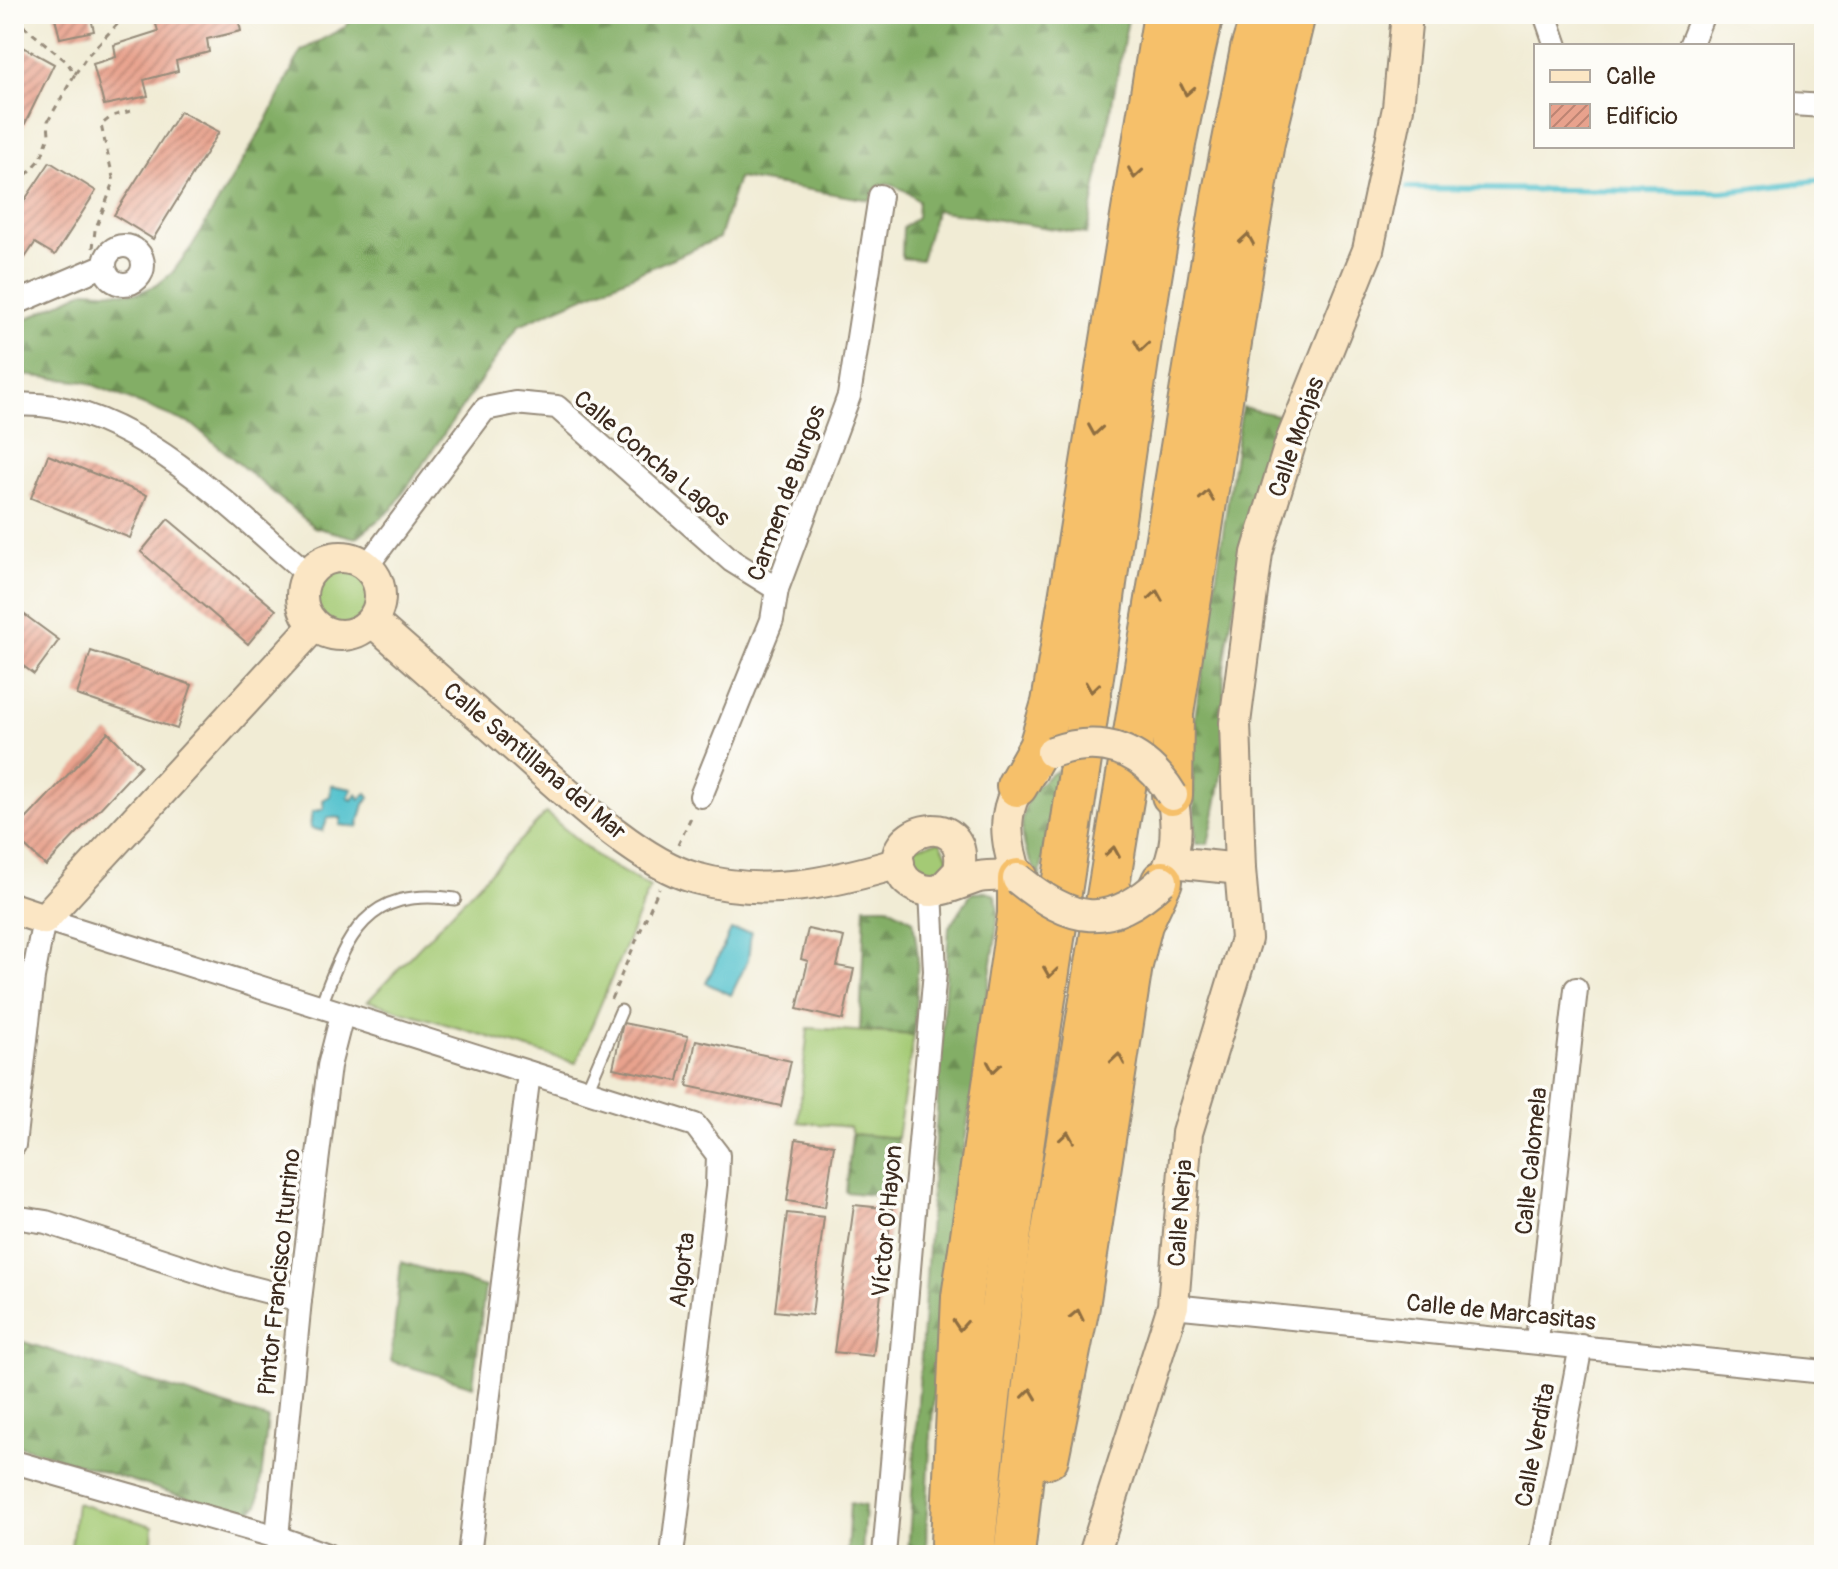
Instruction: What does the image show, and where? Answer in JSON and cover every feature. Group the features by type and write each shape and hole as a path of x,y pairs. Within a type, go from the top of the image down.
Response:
{"highway":[{"path":"1017,786 1039,747 1052,703 1141,135 1164,14"},
{"path":"974,1555 1002,1308 1120,486 1145,318 1203,14"},
{"path":"1014,1555 1046,1268 1223,192 1251,49 1262,14"},
{"path":"1172,795 1173,713 1242,271 1264,142 1295,14"},
{"path":"1023,1555 1037,1516 1079,1306 1132,965 1142,924 1167,871"},
{"path":"951,1555 962,1297 1018,914 1017,877"}],"street":[{"name":"Calle Monjas","path":"1240,869 1235,723 1257,553 1291,441 1368,250 1398,108 1407,14"},
{"path":"1545,14 1555,44"},
{"path":"1691,44 1703,14"},
{"path":"1794,104 1824,106"},
{"name":"Carmen de Burgos","path":"701,796 772,620 777,589 849,396 880,196"},
{"path":"14,304 98,268"},
{"path":"14,405 30,403 94,418 156,448 308,574"},
{"name":"Calle Concha Lagos","path":"367,566 485,409 515,403 557,407 732,561 777,589"},
{"path":"347,557 367,566 379,583 380,603 372,621 355,634 333,636 314,626 303,610 301,591 308,574 325,560 336,558 347,557"},
{"name":"Calle Santillana del Mar","path":"372,621 586,810 668,868 696,878 748,888 825,884 899,863"},
{"path":"14,1145 33,978 44,919 314,626"},
{"path":"1098,742 1121,747 1142,758 1159,775 1172,795 1179,828 1167,871 1139,902 1110,914 1079,915 1049,905 1017,877 1005,831 1008,808 1017,786 1052,752 1075,744 1098,742"},
{"path":"937,890 959,871 959,847 950,835 937,829 922,829 909,836 901,848 899,863 904,878 916,888 937,890 982,876 1017,877"},
{"path":"959,847 1005,831"},
{"path":"1167,871 1240,869"},
{"name":"Calle Nerja","path":"1094,1555 1173,1306 1187,1133 1246,939 1240,869"},
{"name":"Víctor O'Hayon","path":"884,1555 935,971 937,890"},
{"path":"14,909 44,919"},
{"name":"Algorta","path":"44,919 695,1125 718,1155 712,1237 672,1555"},
{"name":"Calle Calomela","path":"1537,1340 1576,989"},
{"name":"Pintor Francisco Iturrino","path":"277,1537 300,1300 329,1066 342,1015"},
{"path":"469,1555 529,1073"},
{"path":"14,1217 46,1222 230,1282 300,1300"},
{"name":"Calle de Marcasitas","path":"1173,1306 1537,1340 1824,1372"},
{"name":"Calle Verdita","path":"1541,1555 1581,1346"},
{"path":"14,1462 277,1537 327,1555"}],"lane":[{"path":"320,1008 341,949 371,911 427,895 455,899"},
{"path":"580,1088 621,1011"}],"path":[{"path":"14,188 41,159 49,135 48,121 75,74 88,55 127,14"},
{"path":"14,18 66,61 75,74"},
{"path":"98,268 95,230 114,182 101,125 112,116 131,111"},
{"path":"611,999 701,796"}],"green space":[{"path":"355,14 1129,14 1087,234 936,210 921,260 902,258 903,228 917,217 918,201 904,190 887,183 877,187 869,200 738,178 719,238 519,325 392,509 356,538 314,527 193,425 86,382 14,374 14,325 86,290 138,293 157,285 172,273 192,246 267,120 301,51 345,27"},
{"path":"1242,407 1285,417 1234,604 1224,667 1225,741 1214,818 1208,844 1196,844 1191,745"},
{"path":"342,565 354,567 363,574 370,583 370,607 363,616 354,623 342,625 330,623 321,616 314,607 312,595 314,583 321,574 330,567"},
{"path":"1057,771 1040,877 1026,848 1023,819 1033,792"},
{"path":"546,813 601,860 650,887 576,1063 368,1001"},
{"path":"940,841 952,865 925,884 908,856 911,848"},
{"path":"985,891 995,895 998,910 996,936 941,1322 928,1477 926,1555 908,1555 949,927 972,893"},
{"path":"865,906 887,906 913,920 918,955 914,1035 860,1030"},
{"path":"808,1028 914,1035 897,1138 852,1134 850,1127 798,1122"},
{"path":"852,1134 897,1138 890,1197 846,1192"},
{"path":"401,1262 485,1287 473,1386 391,1361"},
{"path":"14,1339 268,1419 258,1505 246,1516 14,1444"},
{"path":"76,1503 153,1526 151,1555 70,1555"},
{"path":"850,1503 865,1506 862,1555 847,1555"}],"water":[{"path":"331,785 352,789 348,798 352,800 357,794 360,799 367,793 370,798 364,804 358,827 340,825 341,818 328,817 323,831 310,828 312,812 324,809 323,800 330,796"},
{"path":"731,930 751,932 748,960 731,995 706,983"}],"building":[{"path":"54,14 90,14 94,31 60,38"},
{"path":"179,14 237,14 241,31 207,39 209,52 176,61 178,71 144,80 148,96 104,105 93,64 116,57 114,45 158,31 155,21"},
{"path":"14,42 54,64 14,146"},
{"path":"180,111 219,132 153,239 114,215"},
{"path":"50,162 96,191 55,255 35,243 14,274 14,216"},
{"path":"48,455 147,495 130,538 31,498"},
{"path":"168,519 276,610 248,644 141,552"},
{"path":"14,607 59,640 34,674 14,659"},
{"path":"91,651 192,685 177,729 77,695"},
{"path":"108,732 141,765 46,866 14,836 14,832"},
{"path":"808,929 844,937 837,966 854,969 843,1020 797,1009 808,961 801,959"},
{"path":"623,1023 688,1036 678,1081 613,1068"},
{"path":"696,1040 791,1061 781,1106 687,1086"},
{"path":"796,1139 834,1145 825,1207 787,1201"},
{"path":"854,1205 892,1209 873,1356 834,1352"},
{"path":"787,1213 824,1217 812,1315 775,1311"}],"waterway":[{"path":"1408,188 1723,192 1824,180"}]}
